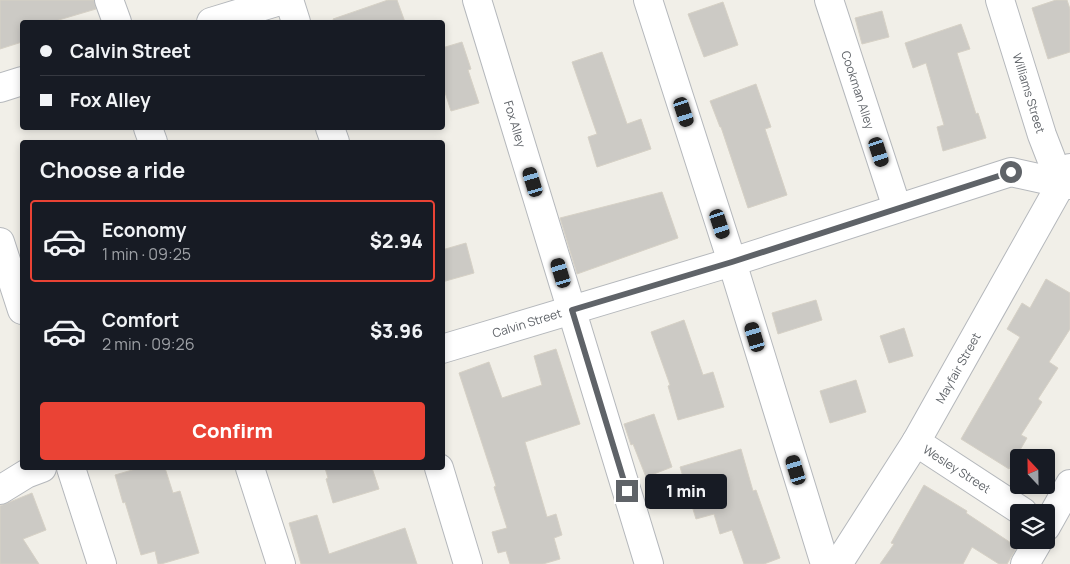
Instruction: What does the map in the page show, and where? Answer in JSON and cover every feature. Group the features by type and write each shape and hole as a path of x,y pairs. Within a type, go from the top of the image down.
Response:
{"street":[{"path":"109,0 116,20"},
{"path":"218,20 283,0"},
{"path":"289,0 295,20"},
{"name":"Fox Alley","path":"477,0 650,564"},
{"path":"648,0 732,262 825,564"},
{"name":"Cookman Alley","path":"829,0 897,208"},
{"name":"Williams Street","path":"1000,0 1042,135 1067,179"},
{"path":"0,88 20,82"},
{"name":"Calvin Street","path":"445,348 732,262 1011,172 1067,179"},
{"name":"Mayfair Street","path":"838,564 916,442 1067,179"},
{"path":"0,242 7,286 20,307"},
{"name":"Wesley Street","path":"916,442 1011,504"},
{"path":"0,490 26,474 37,470"},
{"path":"72,470 102,564"},
{"path":"251,470 281,564"},
{"path":"440,470 468,564"},
{"path":"1055,512 1070,484"},
{"path":"1055,530 1070,532"},
{"path":"1025,564 1034,549"}],"building":[{"path":"0,0 94,0 96,9 59,20 20,20 20,43 0,49"},
{"path":"388,0 397,0 404,20 333,20"},
{"path":"1056,0 1067,0 1070,9 1070,52 1048,59 1032,8"},
{"path":"723,2 738,45 704,57 688,14"},
{"path":"882,11 889,37 862,44 855,18"},
{"path":"961,24 970,49 957,53 976,114 978,113 986,138 943,151 937,127 944,125 926,63 913,68 905,43"},
{"path":"462,42 471,69 468,70 479,103 451,111 445,92 445,47"},
{"path":"602,52 627,124 641,119 651,149 597,167 588,137 597,134 572,62"},
{"path":"756,84 771,127 765,129 787,195 748,208 721,127 710,101"},
{"path":"662,192 678,238 577,274 560,218"},
{"path":"466,243 474,273 445,281 445,249"},
{"path":"1046,279 1070,293 1070,329 1049,362 1058,368 1038,399 1042,402 1021,435 1027,438 1021,449 1010,449 1009,469 961,439 1020,337 1007,329 1022,303 1030,308"},
{"path":"816,300 822,320 778,334 772,313"},
{"path":"684,320 703,375 713,372 724,407 678,420 668,386 670,385 651,332"},
{"path":"904,328 913,356 889,363 880,336"},
{"path":"556,349 580,424 525,442 547,517 556,514 562,535 554,538 560,559 543,564 510,564 506,551 498,553 493,536 492,532 507,528 494,487 496,486 459,373 489,362 502,398 542,385 534,356"},
{"path":"856,380 866,412 830,423 820,391"},
{"path":"654,414 672,467 646,477 633,444 631,445 624,424"},
{"path":"741,449 753,491 756,490 780,558 764,564 744,564 732,530 720,534 714,514 696,519 680,467"},
{"path":"132,470 166,470 173,493 180,491 199,553 161,564 158,564 155,551 141,555 115,475"},
{"path":"326,470 373,470 379,489 333,503 326,479 328,478"},
{"path":"924,485 967,511 966,513 1010,542 1010,549 1016,549 1007,564 999,564 972,547 963,564 880,564 894,544 891,543"},
{"path":"32,493 46,530 23,539 39,564 0,564 0,506"},
{"path":"317,515 329,554 405,528 417,564 301,564 289,523"}],"route":[{"path":"627,491 572,310 732,262 1011,172"}]}
